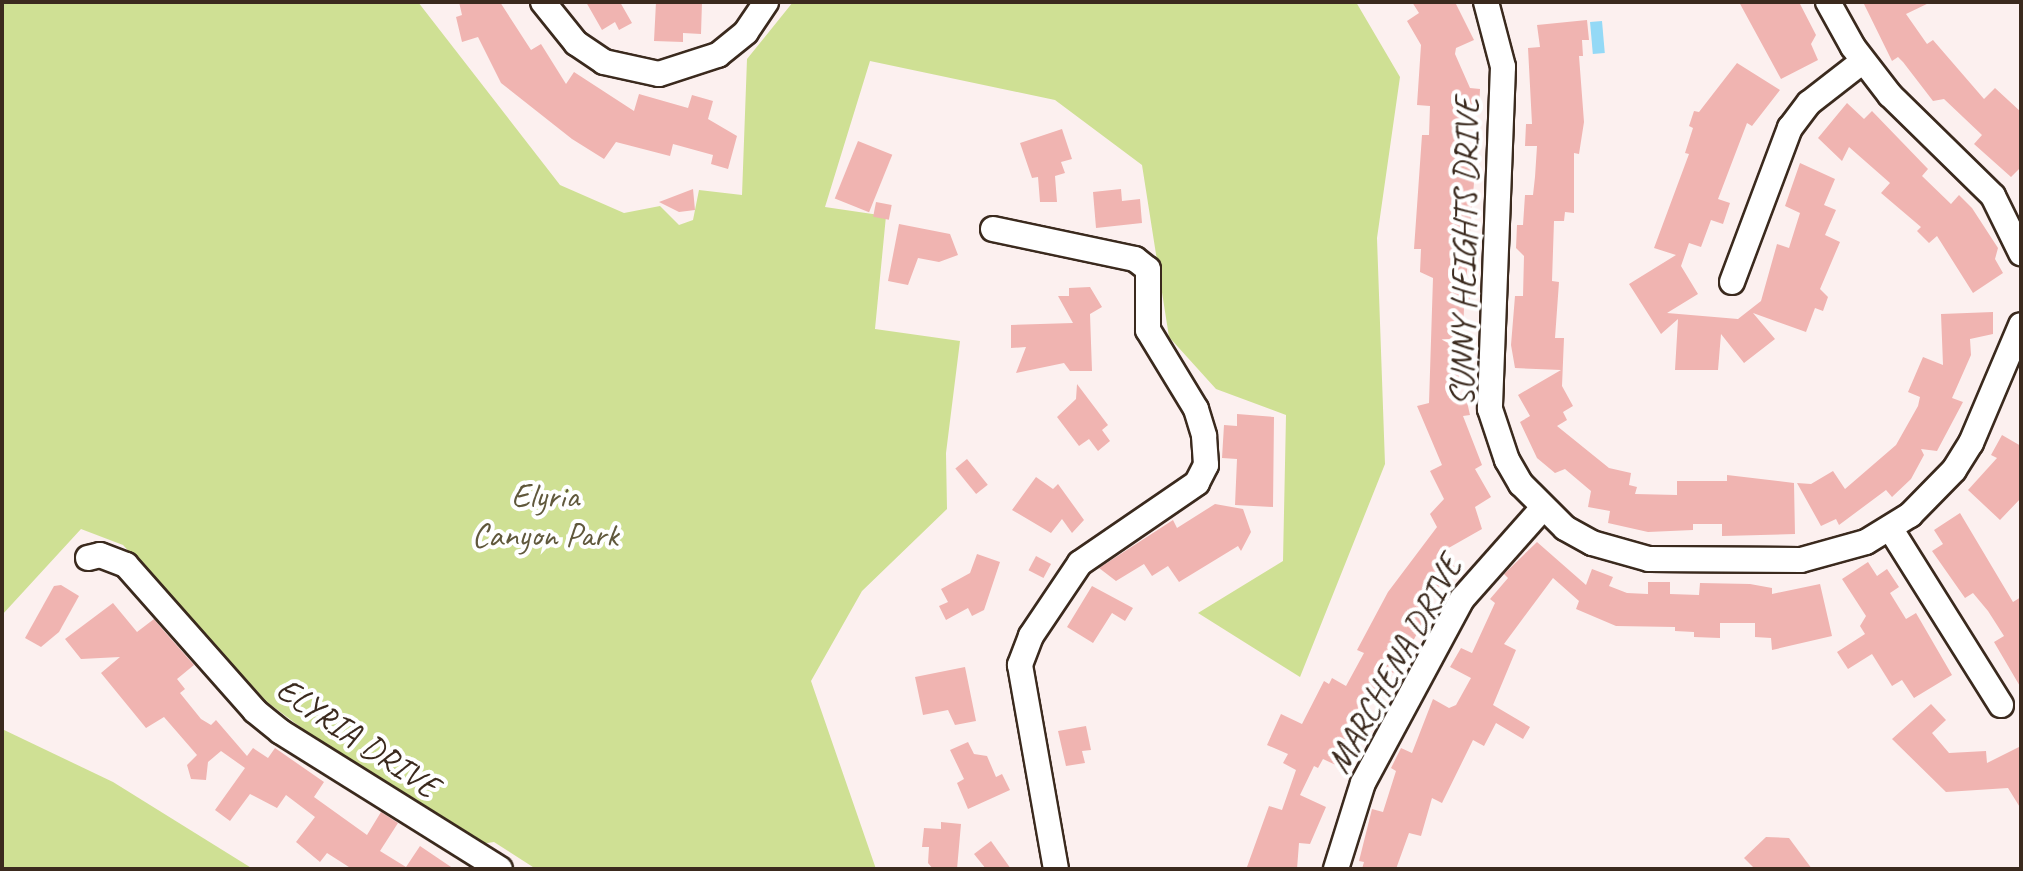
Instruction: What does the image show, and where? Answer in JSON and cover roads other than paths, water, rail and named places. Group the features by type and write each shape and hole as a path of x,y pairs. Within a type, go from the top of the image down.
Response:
{"street":[{"path":"543,2 576,43 604,62 659,74 718,55 746,32 766,2"},
{"name":"SUNNY HEIGHTS DRIVE","path":"1486,2 1503,67 1490,409 1507,460 1542,509 1592,543 1649,559 1801,560 1832,554 1890,528 1954,470 2021,325"},
{"path":"1828,2 1863,61 1890,95 1993,196 2021,253"},
{"path":"1732,282 1790,128 1809,103 1863,61"},
{"path":"993,229 1135,259 1148,269 1152,285 1148,330 1196,409 1204,436 1206,465 1197,483 1080,563 1031,636 1020,665 1056,869"},
{"name":"MARCHENA DRIVE","path":"1336,869 1363,783 1462,599 1542,509"},
{"path":"1890,528 2001,705"},
{"name":"ELYRIA DRIVE","path":"88,558 100,555 126,565 255,711 281,732 500,869"}],"water":[{"path":"1602,21 1605,53 1593,54 1590,22"}],"park label":[{"name":"Elyria Canyon Park","path":"545,514"}]}
